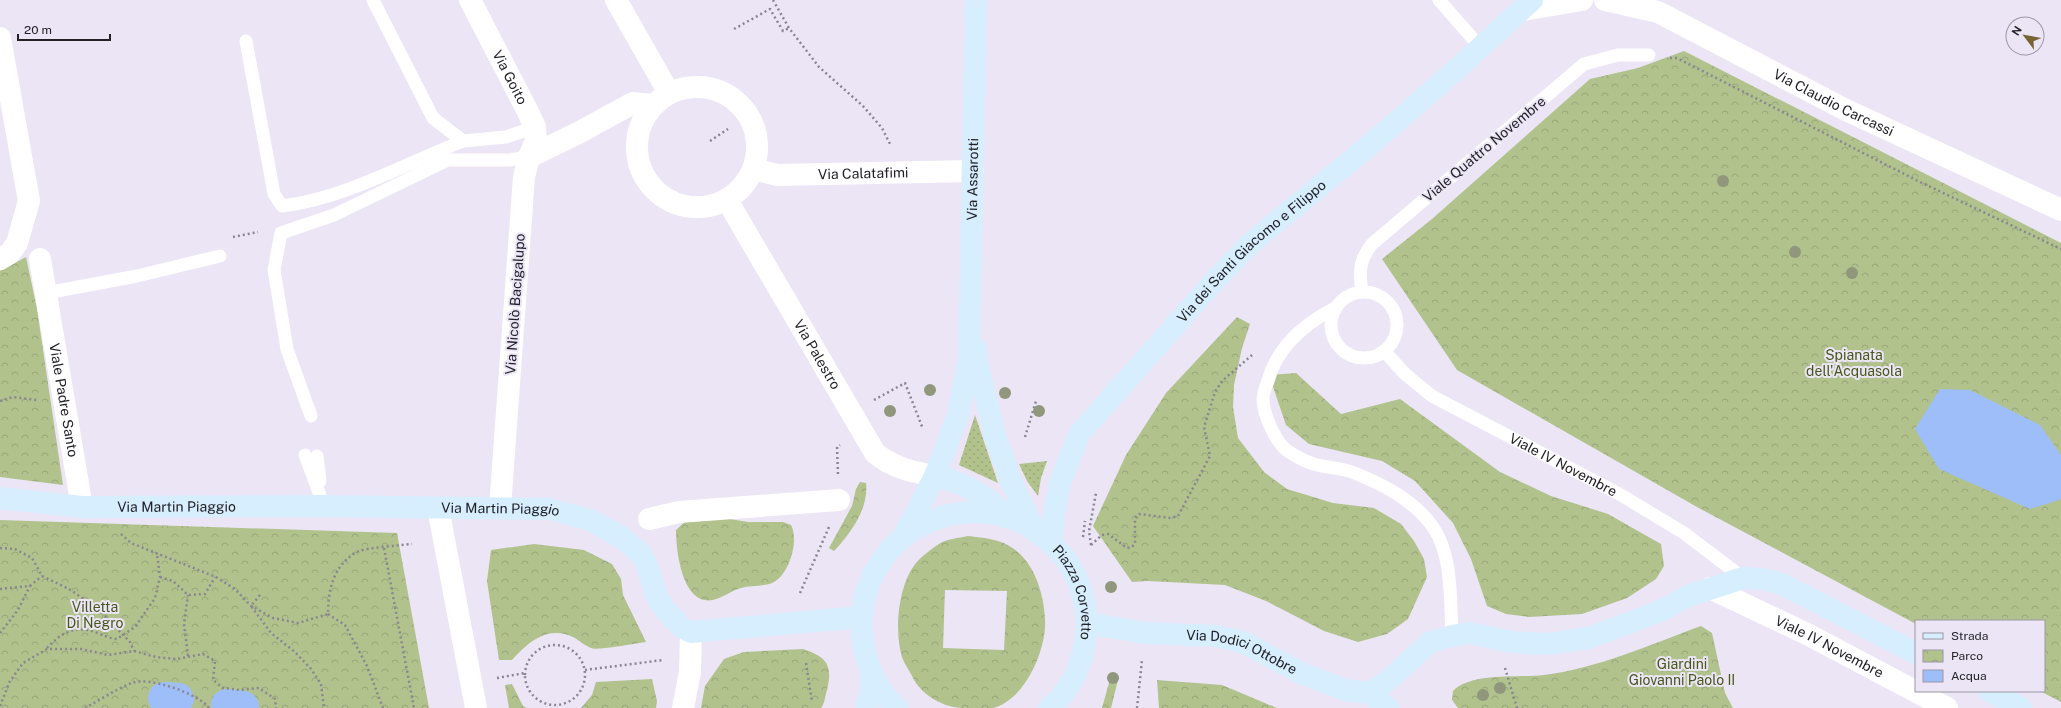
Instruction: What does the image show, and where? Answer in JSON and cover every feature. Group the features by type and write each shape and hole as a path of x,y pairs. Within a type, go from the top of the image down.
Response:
{"main road":[{"name":"Via Assarotti","path":"973,358 973,171 976,0"},
{"name":"Via Assarotti","path":"973,358 983,0"},
{"name":"Via dei Santi Giacomo e Filippo","path":"1051,542 1055,507 1060,483 1079,434 1219,276 1251,243 1371,144 1481,48 1527,5"},
{"name":"Piazza Corvetto","path":"903,537 935,476 958,415 973,358"},
{"name":"Piazza Corvetto","path":"973,358 995,436 1011,481 1033,528"},
{"name":"Piazza Corvetto","path":"935,476 954,481 977,490 991,500 1007,517"},
{"name":"Via Martin Piaggio","path":"0,498 82,507 324,506 550,509 590,520 621,537 639,552 646,562 662,607 681,626 691,632"},
{"name":"Piazza Corvetto","path":"897,708 883,692 872,673 863,648 861,617 865,593 870,580 882,559 903,537 918,526 935,518 953,513 990,513 1007,517 1033,528 1051,542 1070,565 1077,578 1082,593 1086,623 1086,638 1077,669 1070,683 1052,707"},
{"path":"1388,708 1370,693 1390,678 1430,642 1452,636 1469,634 1512,642 1548,644 1589,638 1665,609 1688,596 1743,578 1761,579 1780,583 1915,652"},
{"path":"691,632 861,617"},
{"name":"Via Dodici Ottobre","path":"1086,623 1145,633 1223,638 1243,642 1300,673 1345,690 1370,693"},
{"name":"Piazza Corvetto","path":"866,708 870,694 872,673"},
{"path":"1991,692 2021,708"}],"street":[{"name":"Via Goito","path":"470,0 527,110 534,127 536,140 529,156"},
{"path":"616,0 661,99"},
{"path":"1527,5 1582,0"},
{"name":"Via Claudio Carcassi","path":"1605,0 1658,12 1846,110 2061,210"},
{"path":"0,38 30,201 17,243 10,253 0,259"},
{"path":"529,156 580,132 633,103 661,99 690,86 711,87 730,95 746,109 755,128 758,148 754,169 743,187 727,200 709,206 690,207 672,202 656,191 644,176 638,158 637,140 643,121 661,99"},
{"name":"Via Nicolò Bacigalupo","path":"500,508 524,177 529,156"},
{"name":"Via Calatafimi","path":"754,169 777,175 973,171"},
{"name":"Via Palestro","path":"727,200 875,453 886,462 912,472 935,476"},
{"name":"Viale Padre Santo","path":"40,259 82,507"},
{"path":"649,519 680,512 839,500"},
{"path":"438,508 476,708"},
{"name":"Viale IV Novembre","path":"1710,588 1809,635 1915,691"},
{"path":"683,708 690,672 691,632"},
{"name":"Viale IV Novembre","path":"1917,692 1947,708"}],"lane":[{"path":"373,0 433,118 463,141"},
{"path":"1439,0 1481,48"},
{"path":"246,41 274,194 282,206 350,188 463,141 506,137 534,127"},
{"name":"Viale Quattro Novembre","path":"1362,292 1360,279 1361,265 1364,254 1372,244 1584,64 1618,55 1649,55"},
{"path":"311,416 287,348 274,270 281,233 334,215 448,160 509,160 529,156"},
{"path":"46,293 137,276 220,256"},
{"path":"1335,308 1331,319 1331,331 1335,342 1342,350 1352,356 1363,358 1374,357 1384,351 1396,334 1395,314 1390,305 1382,297 1372,293 1354,293 1344,299 1335,308 1320,316 1298,333 1277,356 1271,369 1263,398 1269,424 1284,448 1308,462 1350,471 1374,481 1407,499 1433,528 1448,563 1452,636"},
{"name":"Viale IV Novembre","path":"1384,351 1405,374 1432,396 1621,495 1684,533 1743,578"},
{"path":"311,456 324,506"}],"path":[{"path":"773,0 789,28 819,68 863,106 882,128 894,152"},
{"path":"734,29 770,9 783,31 789,28"},
{"path":"1649,55 1676,58 1918,181 2061,249"},
{"path":"710,141 728,129"},
{"path":"220,256 223,239 264,231"},
{"path":"1096,493 1089,531 1091,545 1102,535 1108,534 1127,548 1132,547 1135,543 1135,518 1140,514 1171,518 1178,516 1210,456 1204,427 1215,392 1222,381 1255,354 1277,356"},
{"path":"906,383 924,432"},
{"path":"0,401 13,397 65,404"},
{"path":"1023,442 1036,401"},
{"path":"800,592 839,500"},
{"path":"1083,542 1085,521"},
{"path":"115,529 131,543 156,554 216,576 235,589 251,606 271,633 295,652 311,669 321,684 324,708"},
{"path":"328,614 328,597 332,580 343,562 360,550 412,544"},
{"path":"0,548 15,549 32,558 42,576 69,589 97,608 110,619 130,642 134,651"},
{"path":"384,548 414,708"},
{"path":"0,706 10,681 23,663 47,649 56,639 68,631 87,630 107,638 118,639 135,627 155,598 160,577 156,554"},
{"path":"0,633 18,610 30,586 42,576"},
{"path":"160,577 173,581 188,595 205,594 216,576"},
{"path":"0,589 30,586"},
{"path":"188,595 184,624 188,656"},
{"path":"251,606 260,595"},
{"path":"251,606 273,618 298,623 328,614 345,625 367,666 383,708"},
{"path":"559,644 576,652 582,660 585,670 586,680 582,690 576,698 567,703 556,705 546,704 537,700 525,683 526,663 539,648 549,645 559,644"},
{"path":"47,649 80,649 108,655 134,651 156,657 177,659 203,654 215,661 213,680 223,688 240,690 259,688 274,699 276,708"},
{"path":"1137,708 1142,659"},
{"path":"585,670 666,660"},
{"path":"806,663 812,702"},
{"path":"1505,668 1517,708"},
{"path":"497,678 525,673"},
{"path":"85,708 134,682 163,684 185,691 210,708"}],"green space":[{"name":"Spianata dell'Acquasola","path":"1684,51 2061,243 2061,702 2042,692 2045,692 2045,620 1915,620 1915,623 1697,507 1457,370 1382,259 1432,219 1590,79 1638,68"},
{"path":"26,257 37,309 63,485 0,477 0,271"},
{"path":"1237,317 1250,324 1242,348 1234,385 1233,407 1238,438 1264,472 1287,489 1333,503 1374,508 1401,524 1414,541 1424,559 1427,577 1408,619 1387,634 1358,642 1324,631 1266,601 1225,585 1148,581 1132,582 1093,526 1126,455 1166,393"},
{"path":"1296,373 1341,414 1400,399 1500,472 1551,496 1608,514 1661,544 1664,566 1656,579 1627,598 1582,614 1529,617 1506,614 1487,606 1471,559 1453,523 1415,481 1382,461 1309,444 1286,425 1269,375"},
{"path":"975,415 998,483 959,465"},
{"path":"1047,461 1041,478 1038,496 1027,481 1019,464"},
{"path":"860,482 866,483 865,502 862,511 858,520 847,536 834,551 829,548 852,506 856,489"},
{"path":"718,517 748,522 783,522 791,525 794,539 792,556 780,578 770,584 741,588 713,600 703,600 694,594 683,575 677,550 676,530 687,520"},
{"name":"Villetta Di Negro","path":"0,520 397,533 429,708 0,708"},
{"path":"968,536 1004,543 1014,549 1028,563 1033,571 1043,600 1045,631 1038,658 1032,672 1015,695 1005,703 993,708 963,708 948,706 926,694 916,683 903,659 898,634 899,608 905,583 916,563 926,553 942,542","holes":["945,590 1007,591 1004,650 943,648"]},
{"path":"534,544 584,550 612,564 621,579 623,595 646,642 595,649 573,637 555,633 539,637 525,647 512,660 499,660 487,581 491,550"},
{"name":"Giardini Giovanni Paolo II","path":"1701,626 1712,633 1725,693 1733,708 1458,708 1452,700 1453,691 1461,685 1471,681 1483,678 1534,676 1564,672 1624,655"},
{"path":"803,649 818,655 823,659 828,668 829,681 821,708 701,708 705,686 724,659 744,652"},
{"path":"1111,676 1119,676 1111,708 1102,708"},
{"path":"652,679 657,701 656,708 581,708 592,695 596,682"},
{"path":"1157,680 1222,685 1277,708 1159,708"},
{"path":"512,684 523,706 527,708 509,708 505,685"}],"water":[{"path":"1940,389 1970,390 2040,425 2061,455 2061,498 2059,500 2030,509 1939,469 1915,429"}],"waterway":[{"path":"164,698 178,699"},
{"path":"227,705 243,707"}]}
